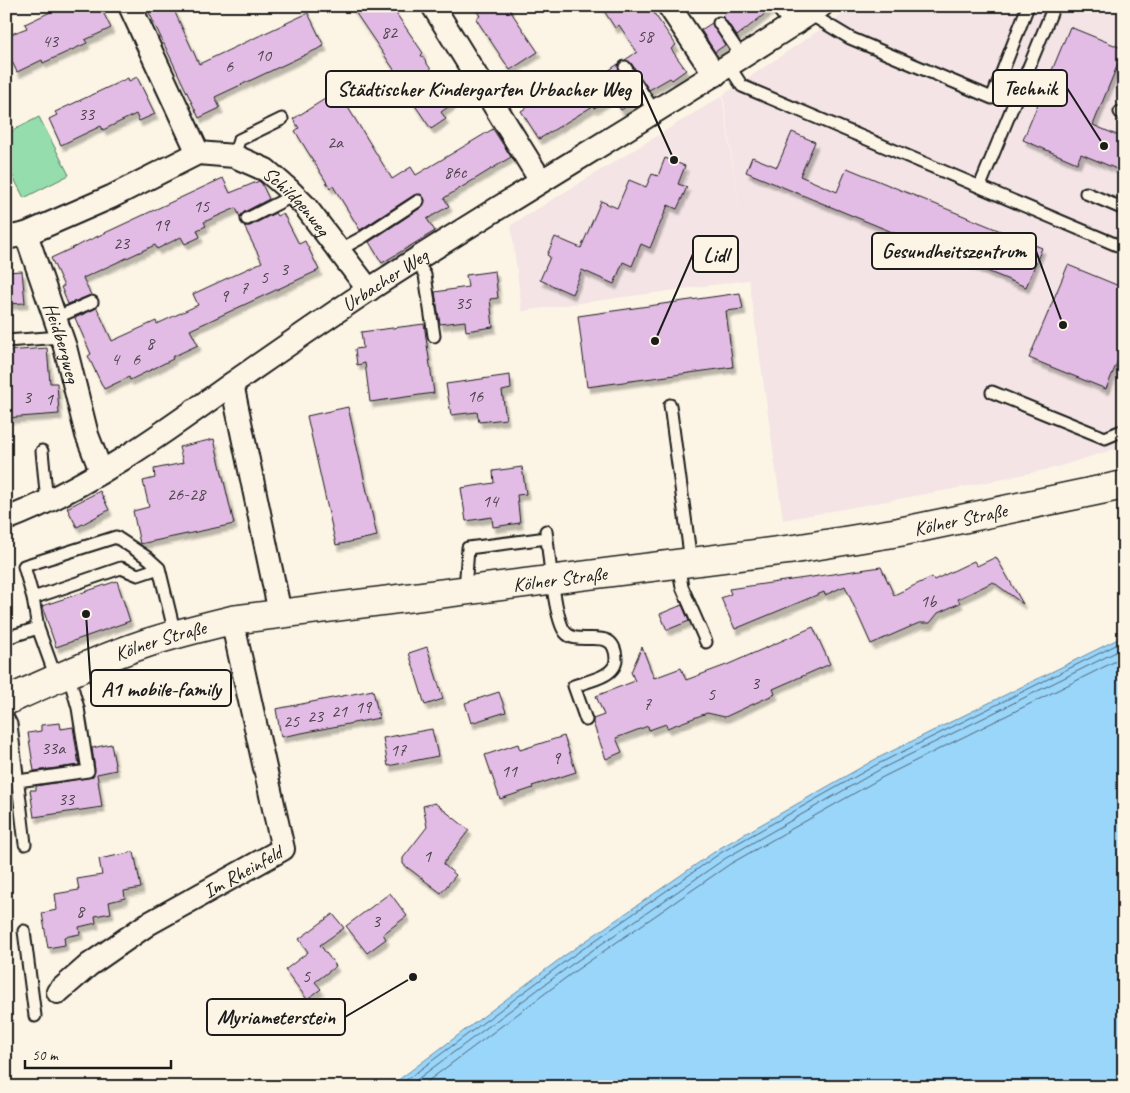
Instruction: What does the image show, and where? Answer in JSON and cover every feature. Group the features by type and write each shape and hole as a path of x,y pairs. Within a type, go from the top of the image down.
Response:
{"main road":[{"name":"Kölner Straße","path":"6,701 62,676 146,643 232,620 795,549 898,532 1124,485"}],"street":[{"path":"16,236 111,197 198,153 130,6"},
{"path":"434,6 541,180"},
{"path":"669,6 729,66"},
{"name":"Urbacher Weg","path":"6,519 102,471 148,443 369,290 541,180 729,66 803,12"},
{"name":"Schildgenweg","path":"198,153 234,156 266,170 305,206 369,290"},
{"name":"Heidbergweg","path":"16,236 58,328 72,372 87,435 102,471"},
{"path":"232,384 280,613"},
{"name":"Im Rheinfeld","path":"58,992 89,965 148,924 283,849 232,620"}],"lane":[{"path":"803,12 850,38 992,98 1028,6"},
{"path":"980,186 1054,6"},
{"path":"719,23 729,66 742,86 1124,248"},
{"path":"625,66 655,112"},
{"path":"234,156 239,140 282,119"},
{"path":"1086,193 1124,209"},
{"path":"247,219 294,195"},
{"path":"339,250 363,237 418,201"},
{"path":"416,260 425,275 434,336"},
{"path":"6,341 58,328 92,302"},
{"path":"992,392 1105,438 1124,430"},
{"path":"670,404 685,562 682,588 706,642"},
{"path":"42,451 46,492 50,498"},
{"path":"466,590 468,548 547,534 557,614 566,634 576,639 601,638 606,640 614,651 616,659 612,670 607,675 574,686 586,720"},
{"path":"18,781 88,771 78,708 38,628 33,598 24,566 116,537 148,558 159,568 175,634"},
{"path":"33,598 122,568 138,575 159,568"},
{"path":"6,638 38,628"},
{"path":"6,714 11,724 25,844"},
{"path":"24,930 35,1016"}],"shaded area":[{"path":"855,6 1124,6 1124,446 1054,468 958,488 783,520 749,280 522,311 511,225 722,96 742,228 723,95"}],"green space":[{"path":"39,117 69,175 24,198 6,163 6,134"}],"water":[{"path":"1124,636 1124,1087 389,1087 564,956 720,848 874,760"}],"building":[{"path":"63,6 100,6 111,28 85,40 87,43 43,63 42,60 17,72 6,49 6,36 27,28 25,24"},
{"path":"146,6 172,6 199,64 308,13 324,46 215,97 220,108 199,118"},
{"path":"351,6 391,6 423,53 421,55 454,103 441,112 446,119 431,129"},
{"path":"474,6 507,6 538,52 510,70 476,19 480,16"},
{"path":"601,6 649,6 676,45 671,49 686,70 672,80 670,78 649,90 631,63 625,60 637,52 619,25 615,28"},
{"path":"736,6 770,6 771,9 737,36 722,16"},
{"path":"712,23 725,45 715,52 701,30"},
{"path":"1070,27 1124,49 1093,125 1124,138 1124,172 1081,154 1077,163 1023,140"},
{"path":"618,64 619,71 637,99 621,110 613,97 594,108 593,106 539,139 521,111 575,78 582,89"},
{"path":"137,77 155,114 139,121 136,114 103,130 101,126 61,145 49,119 57,115 55,112 128,78 129,81"},
{"path":"333,94 339,103 344,101 392,179 411,167 416,175 493,129 511,157 444,198 449,206 427,219 435,231 382,263 369,242 422,207 425,200 421,194 414,195 360,230 333,186 330,188 295,131 299,128 293,119"},
{"path":"792,132 815,142 800,176 837,192 847,168 1042,248 1026,287 746,172 752,157 777,167"},
{"path":"665,158 685,166 678,184 687,187 677,209 668,205 650,248 641,244 632,266 623,262 614,284 582,270 572,294 540,280 550,257 547,255 555,237 581,248 601,201 617,208 629,180 646,187 652,174 658,176"},
{"path":"223,178 230,193 259,181 269,199 244,212 240,217 236,208 204,222 206,226 197,230 200,237 185,244 181,237 157,249 155,245 83,278 91,295 68,304 61,287 64,286 51,258"},
{"path":"275,213 277,216 283,213 299,244 305,241 319,270 190,330 198,345 130,380 129,377 104,389 88,356 91,354 75,318 97,308 112,341 156,321 157,324 198,305 193,294 262,262 244,226 250,226"},
{"path":"1068,265 1124,288 1124,346 1106,389 1029,358"},
{"path":"22,271 25,303 6,304 6,272"},
{"path":"495,271 498,298 490,299 493,327 466,331 465,321 440,324 435,292 468,287 466,275"},
{"path":"740,293 743,309 726,311 733,367 587,387 578,316"},
{"path":"424,324 434,393 370,402 365,363 357,365 355,349 363,348 361,332"},
{"path":"47,348 50,383 57,383 59,414 6,418 6,351"},
{"path":"510,375 511,389 502,391 506,419 479,422 477,412 451,415 446,384"},
{"path":"348,407 377,536 336,545 307,416"},
{"path":"214,439 234,524 140,544 133,511 149,507 143,481 155,478 154,469 183,463 179,447"},
{"path":"522,467 526,494 517,495 520,523 493,527 492,517 466,521 461,488 494,483 493,471"},
{"path":"100,491 109,510 77,527 67,508"},
{"path":"996,557 1023,604 993,582 958,599 960,603 938,613 930,623 919,623 871,644 845,586 825,595 824,592 735,629 721,598 731,594 729,589 881,567 894,595 932,577 934,580 974,561 977,566"},
{"path":"117,581 130,621 56,647 42,606"},
{"path":"682,605 689,621 667,630 660,614"},
{"path":"813,627 830,664 773,689 775,694 725,717 707,713 667,728 666,724 649,730 648,726 616,738 622,752 606,759 593,723 593,719 604,715 596,696 635,681 631,672 642,647 654,678 681,668 686,680 729,664"},
{"path":"427,647 443,699 425,705 409,653"},
{"path":"373,690 379,718 281,737 276,709"},
{"path":"499,692 506,712 471,723 465,703"},
{"path":"60,723 61,729 73,727 79,765 34,771 28,733 41,731 41,725"},
{"path":"432,729 438,756 388,766 383,738"},
{"path":"564,736 576,772 532,786 533,788 500,799 485,755 518,744 520,750"},
{"path":"111,744 116,770 97,774 102,807 34,817 30,790 36,790 36,786 92,777 95,770 92,748"},
{"path":"435,803 469,830 443,864 456,875 441,893 403,864 403,858 427,827 423,806"},
{"path":"134,852 141,888 124,891 125,898 109,902 111,913 95,916 96,923 79,927 80,934 64,937 65,945 48,948 42,913 57,910 55,894 79,890 77,879 102,875 99,859"},
{"path":"390,893 407,916 383,934 386,939 367,953 346,926"},
{"path":"333,914 344,928 320,945 336,966 315,982 321,989 307,999 285,970 308,952 299,939"}],"place":[{"name":"Technik","path":"1104,146"},
{"name":"Städtischer Kindergarten Urbacher Weg","path":"674,160"},
{"name":"Gesundheitszentrum","path":"1063,325"},
{"name":"Lidl","path":"655,341"},
{"name":"A1 mobile-family","path":"86,614"},
{"name":"Myriameterstein","path":"413,977"}]}
